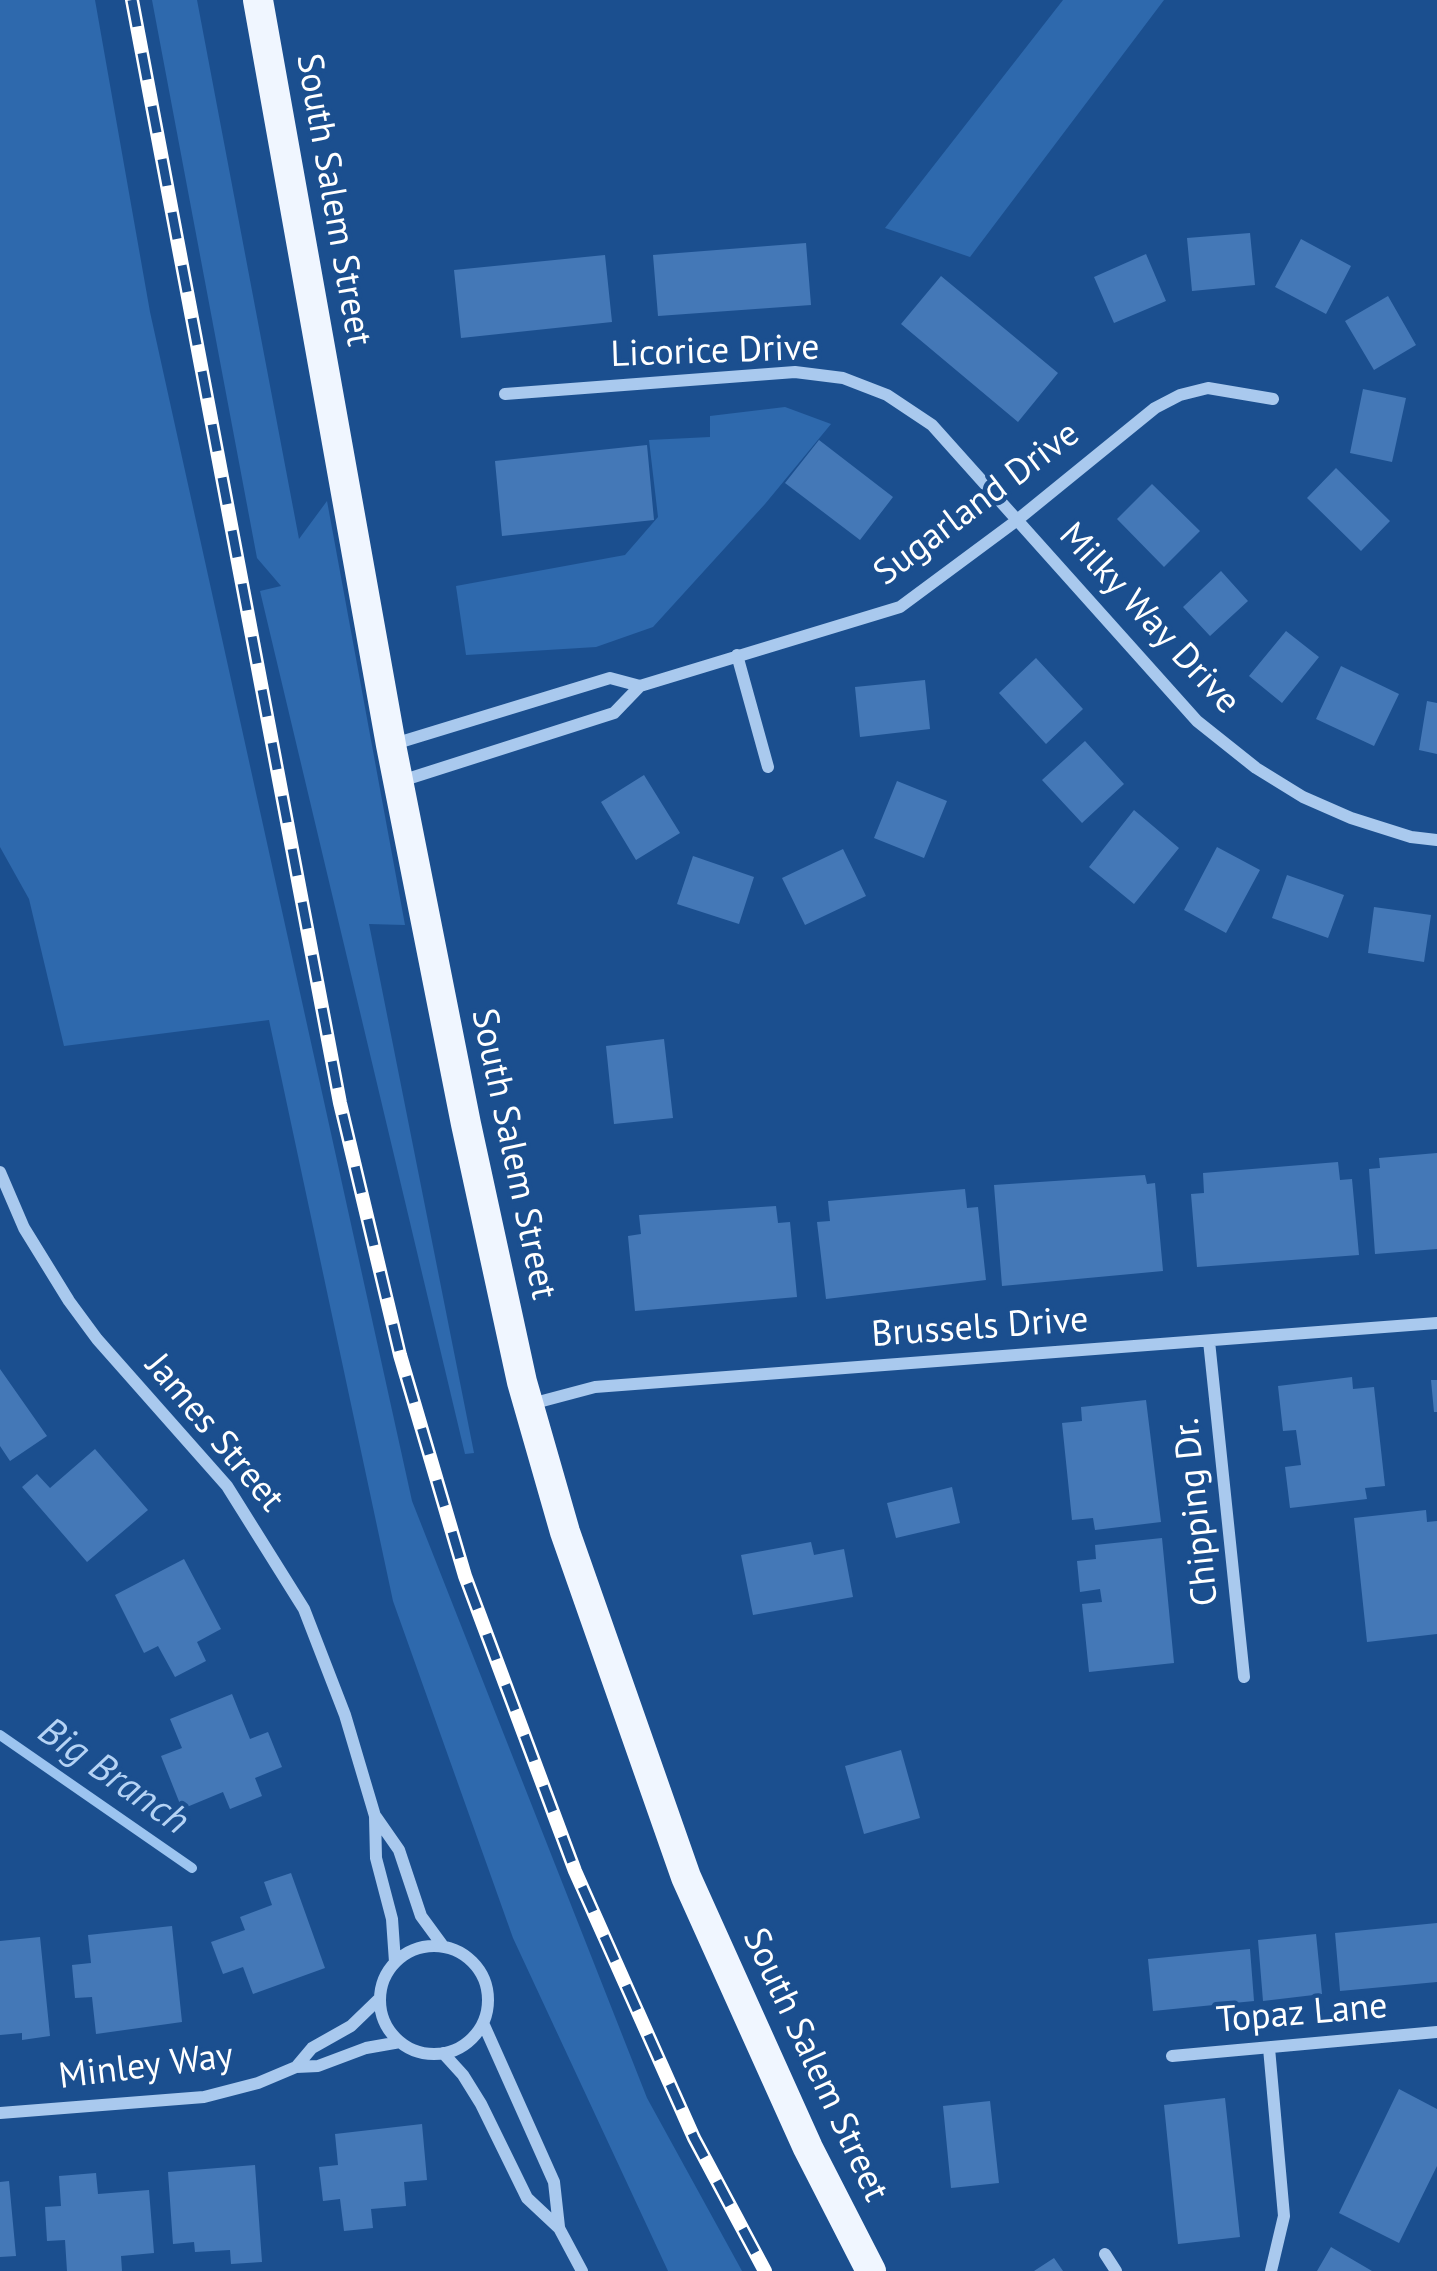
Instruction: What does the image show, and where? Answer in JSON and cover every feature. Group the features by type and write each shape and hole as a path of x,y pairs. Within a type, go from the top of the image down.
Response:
{"main road":[{"name":"South Salem Street","path":"258,0 398,782 466,1124 529,1405 565,1532 686,1877 808,2148 871,2271"}],"street":[{"name":"Licorice Drive","path":"505,394 795,372 843,378 887,395 932,425 1016,521"},
{"name":"Sugarland Drive","path":"398,782 614,713 640,686 900,607 1155,408 1208,388 1273,399"},
{"name":"Milky Way Drive","path":"1016,521 1197,721 1256,768 1351,818 1437,840"},
{"path":"737,655 768,767"},
{"name":"Sugarland Drive","path":"391,745 610,678 640,686"},
{"name":"James Street","path":"0,1172 24,1228 69,1301 227,1486 304,1609 345,1715 375,1816 376,1858 392,1919 395,1962"},
{"name":"Brussels Drive","path":"529,1405 595,1387 1437,1323"},
{"name":"Chipping Dr.","path":"1209,1341 1244,1677"},
{"name":"James Street","path":"375,1816 399,1850 421,1916 443,1946"},
{"path":"443,1946 472,1961 482,1975 488,1990 483,2023 474,2037 443,2053 413,2050 385,2023 380,1998 387,1973 418,1948 443,1946"},
{"name":"Minley Way","path":"296,2067 312,2048 351,2026 380,1998"},
{"path":"483,2023 554,2182 560,2228 582,2271"},
{"name":"Topaz Lane","path":"1172,2056 1437,2032"},
{"name":"Minley Way","path":"0,2113 204,2097 296,2067 318,2066 366,2048 400,2042"},
{"path":"1270,2048 1284,2216 1271,2271"},
{"path":"443,2053 481,2104 527,2198 560,2228"},
{"path":"1105,2254 1116,2271"}],"shaded area":[{"path":"0,0 95,0 150,312 412,1501 647,2098 742,2271 668,2271 513,1938 393,1601 269,1020 64,1046 29,899 0,847"},
{"path":"152,0 197,0 299,539 327,501 405,925 369,924 474,1453 465,1454 260,591 281,586 257,558"},
{"path":"1063,0 1164,0 970,257 885,228"},
{"path":"785,407 831,424 653,627 596,647 466,655 456,586 625,555 658,517 649,440 710,437 710,416"}],"building":[{"path":"1250,233 1255,285 1192,291 1187,238"},
{"path":"1301,239 1351,266 1326,314 1275,287"},
{"path":"806,243 811,305 658,316 653,255"},
{"path":"1146,254 1166,301 1114,323 1094,277"},
{"path":"605,255 612,322 461,338 454,270"},
{"path":"941,276 1058,373 1018,422 901,324"},
{"path":"1388,296 1416,345 1374,370 1345,321"},
{"path":"1363,389 1406,398 1392,462 1350,453"},
{"path":"819,440 893,497 860,540 785,483"},
{"path":"647,445 654,520 502,536 495,461"},
{"path":"1336,468 1390,521 1361,551 1307,498"},
{"path":"1152,484 1200,531 1164,567 1117,519"},
{"path":"1221,571 1248,601 1210,636 1183,607"},
{"path":"1286,631 1319,657 1282,703 1249,676"},
{"path":"1036,658 1083,709 1046,744 999,693"},
{"path":"1341,666 1399,694 1374,746 1316,719"},
{"path":"925,680 930,729 860,737 855,687"},
{"path":"1427,701 1437,703 1437,754 1419,750"},
{"path":"1085,741 1124,784 1082,823 1042,780"},
{"path":"644,775 680,833 636,860 601,802"},
{"path":"897,781 947,801 924,858 874,838"},
{"path":"1134,810 1179,848 1134,904 1089,867"},
{"path":"1217,847 1260,870 1226,933 1184,910"},
{"path":"843,849 866,896 805,925 782,878"},
{"path":"693,856 754,877 739,924 677,904"},
{"path":"1287,875 1344,895 1328,938 1272,918"},
{"path":"1374,907 1431,915 1424,962 1368,953"},
{"path":"664,1039 673,1118 614,1124 606,1046"},
{"path":"1437,1153 1437,1249 1375,1254 1369,1169 1380,1168 1379,1158"},
{"path":"1338,1162 1340,1180 1352,1179 1359,1255 1197,1267 1191,1194 1204,1193 1203,1173"},
{"path":"1145,1175 1147,1184 1155,1183 1163,1271 1002,1286 994,1185"},
{"path":"965,1189 967,1208 978,1207 986,1280 826,1299 817,1222 830,1221 828,1201"},
{"path":"776,1206 778,1223 790,1222 797,1297 635,1311 628,1236 641,1234 639,1215"},
{"path":"0,1369 47,1436 10,1461 0,1446"},
{"path":"1352,1377 1353,1389 1374,1387 1385,1486 1365,1488 1367,1499 1290,1508 1285,1467 1301,1465 1296,1430 1283,1431 1278,1386"},
{"path":"1431,1380 1437,1380 1437,1412 1434,1412"},
{"path":"1146,1400 1161,1522 1095,1530 1093,1518 1072,1520 1062,1423 1082,1421 1081,1407"},
{"path":"95,1449 148,1510 87,1562 22,1487 37,1474 50,1488"},
{"path":"952,1487 960,1523 896,1538 887,1503"},
{"path":"1426,1510 1427,1522 1437,1521 1437,1634 1367,1642 1354,1518"},
{"path":"1162,1538 1174,1663 1089,1672 1082,1604 1102,1602 1100,1589 1080,1592 1077,1561 1096,1559 1095,1545"},
{"path":"811,1542 814,1555 844,1549 853,1597 753,1615 741,1555"},
{"path":"184,1559 221,1629 197,1642 206,1661 175,1677 158,1646 144,1653 115,1595"},
{"path":"232,1694 250,1739 268,1732 282,1767 255,1778 262,1796 230,1809 223,1792 182,1809 161,1756 182,1748 170,1719"},
{"path":"901,1750 920,1818 864,1834 845,1766"},
{"path":"291,1873 325,1968 253,1994 243,1967 223,1974 211,1942 245,1930 240,1917 272,1905 264,1882"},
{"path":"1437,1923 1437,1982 1340,1991 1335,1933"},
{"path":"172,1926 182,2022 96,2034 92,1997 75,1998 72,1965 91,1963 88,1935"},
{"path":"1316,1934 1322,1994 1263,2001 1258,1940"},
{"path":"40,1937 50,2036 22,2040 22,2033 0,2035 0,1941"},
{"path":"1250,1949 1254,2001 1153,2011 1148,1959"},
{"path":"1399,2089 1437,2109 1437,2166 1399,2243 1339,2213"},
{"path":"1225,2098 1240,2237 1178,2244 1164,2105"},
{"path":"990,2101 999,2183 951,2188 943,2106"},
{"path":"422,2124 427,2180 404,2182 406,2206 371,2209 373,2228 344,2231 340,2199 323,2201 319,2167 338,2165 335,2134"},
{"path":"255,2165 262,2262 231,2264 230,2250 195,2252 194,2242 173,2244 168,2172"},
{"path":"96,2173 98,2194 149,2190 154,2253 121,2256 122,2271 67,2271 65,2240 47,2241 45,2207 61,2206 59,2176"},
{"path":"9,2181 16,2256 0,2257 0,2182"},
{"path":"1331,2247 1372,2271 1317,2271"},
{"path":"1054,2258 1063,2271 1034,2271"}],"waterway":[{"name":"Big Branch","path":"0,1735 192,1868"}],"railway":[{"path":"132,0 340,1103 400,1355 465,1576 575,1871 694,2138 765,2271"}]}
